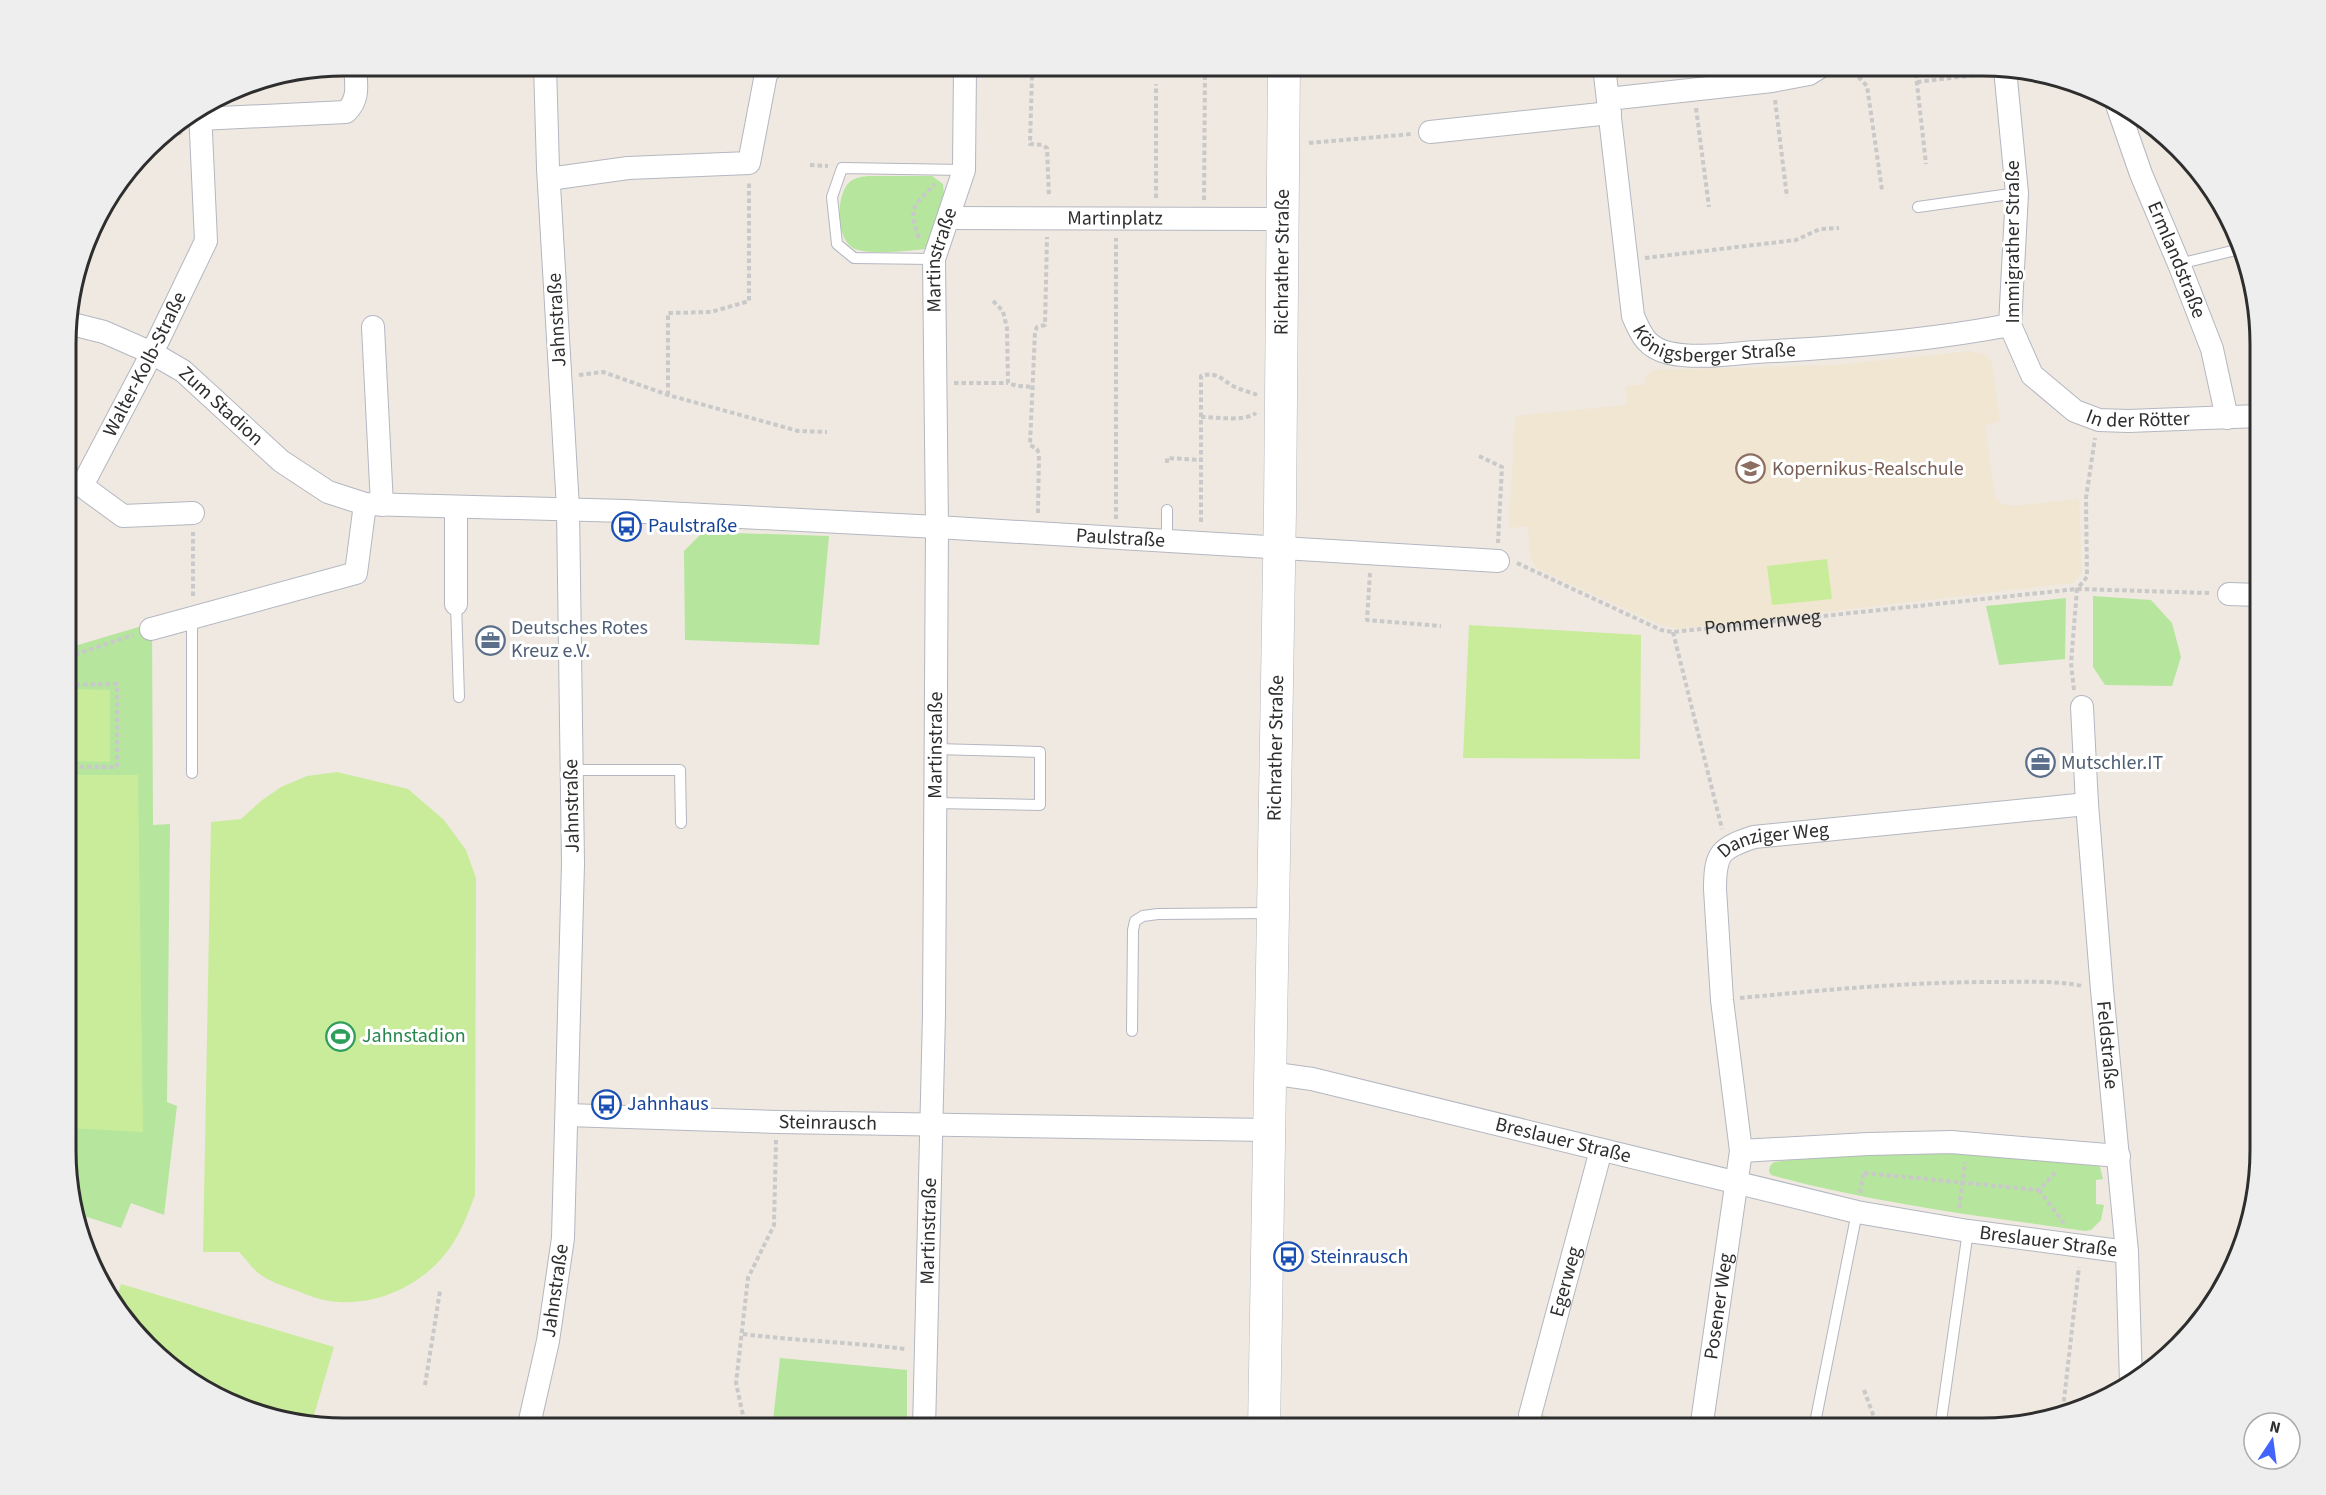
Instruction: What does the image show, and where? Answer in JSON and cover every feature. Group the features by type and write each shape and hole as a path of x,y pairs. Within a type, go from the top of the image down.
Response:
{"street":[{"name":"Walter-Kolb-Straße","path":"207,115 346,112 354,104 357,94 356,76"},
{"name":"Jahnstraße","path":"530,1418 548,1341 563,1238 573,864 568,508 545,76"},
{"path":"549,179 628,168 749,163 766,76"},
{"name":"Martinstraße","path":"924,1418 933,1123 936,749 937,527 931,259 949,218 956,170 964,76"},
{"name":"Richrather Straße","path":"1264,1418 1279,547 1276,400 1284,76"},
{"name":"Königsberger Straße","path":"1605,76 1633,316 1643,340 1668,353 1700,355 1780,351 1951,336 2010,325"},
{"path":"1431,132 1609,106 1694,90 1798,76"},
{"name":"Immigrather Straße","path":"2006,78 2017,193 2010,325 2032,375"},
{"name":"Ermlandstraße","path":"2121,116 2141,174 2180,264 2212,349 2227,418"},
{"name":"Walter-Kolb-Straße","path":"194,513 123,516 82,486 152,353 207,241 200,119"},
{"name":"Martinplatz","path":"949,218 1282,219"},
{"name":"Zum Stadion","path":"77,325 104,332 152,353 183,371 281,461 328,492 374,504 456,508 568,508"},
{"path":"151,629 356,573 374,504 373,327"},
{"name":"In der Rötter","path":"2032,375 2075,411 2099,420 2250,417"},
{"path":"456,508 456,604"},
{"name":"Paulstraße","path":"568,508 1279,547"},
{"path":"1279,547 1498,561"},
{"path":"2229,594 2250,595"},
{"name":"Feldstraße","path":"2082,707 2087,804 2102,990 2127,1251 2131,1372"},
{"name":"Danziger Weg","path":"1737,1184 1741,1151 1722,1000 1715,872 1719,859 1727,846 1754,837 2087,804"},
{"name":"Breslauer Straße","path":"1269,1073 1312,1079 1857,1212 1962,1229 2127,1251"},
{"name":"Steinrausch","path":"567,1115 777,1122 1268,1130"},
{"path":"1741,1151 1868,1144 1969,1144 2119,1156"},
{"name":"Egerweg","path":"1530,1415 1601,1150"},
{"name":"Posener Weg","path":"1702,1418 1737,1184"}],"lane":[{"path":"931,259 854,258 837,243 832,197 842,168 956,170"},
{"path":"1918,207 2017,193"},
{"path":"2180,264 2232,251"},
{"path":"1167,510 1167,540"},
{"path":"456,604 459,697"},
{"path":"192,619 192,773"},
{"path":"935,803 1040,806 1040,752 936,749"},
{"path":"571,770 680,770 681,823"},
{"path":"1132,1031 1135,921 1143,916 1158,914 1272,913"},
{"path":"1816,1418 1857,1212"},
{"name":"Breslauer Straße","path":"1941,1418 1962,1229"}],"path":[{"path":"1032,76 1030,144 1047,148 1050,219 1047,236 1045,325 1037,327 1035,332 1030,445 1037,449 1039,454 1038,533"},
{"path":"1203,220 1205,76"},
{"path":"1858,76 1867,86 1881,190"},
{"path":"1916,76 1926,164"},
{"path":"1917,82 1961,76"},
{"path":"1772,81 1787,197"},
{"path":"1156,84 1156,220"},
{"path":"1694,90 1708,207"},
{"path":"1309,142 1431,132"},
{"path":"668,395 668,313 711,312 749,301 749,163"},
{"path":"931,259 912,219 915,205 956,170"},
{"path":"1116,220 1116,537"},
{"path":"1626,260 1796,240 1820,229 1839,228"},
{"path":"993,301 1003,311 1007,328 1008,383"},
{"path":"603,372 668,395 798,430 828,432"},
{"path":"1201,542 1201,376 1210,373 1220,376 1235,387 1276,400"},
{"path":"935,383 1008,383 1033,387"},
{"path":"1201,417 1254,416 1276,400"},
{"path":"2082,707 2074,692 2071,663 2077,589 2087,577 2086,498 2099,420"},
{"path":"1479,456 1502,467 1498,561"},
{"path":"1167,463 1167,459 1201,460"},
{"path":"192,619 194,513"},
{"path":"1372,552 1366,620 1441,626"},
{"name":"Pommernweg","path":"1498,561 1519,563 1661,630 1673,632 2077,589 2229,594"},
{"path":"76,654 151,629"},
{"path":"1673,632 1727,846"},
{"path":"76,685 117,684 117,767 76,767"},
{"path":"1722,1000 1866,986 1954,982 2062,982 2102,990"},
{"path":"744,1418 736,1383 748,1278 774,1225 777,1122"},
{"path":"1857,1212 1868,1144"},
{"path":"1962,1229 1962,1182 1969,1144"},
{"path":"2039,1190 2076,1152"},
{"path":"1864,1173 2039,1190 2081,1246 2063,1405"},
{"path":"425,1385 440,1291"},
{"path":"743,1334 788,1340 927,1349"},
{"path":"1864,1390 1874,1418"}],"shaded area":[{"name":"Kopernikus-Realschule","path":"1970,351 1987,355 1992,364 2000,422 1985,425 1994,493 1997,499 2002,504 2013,506 2079,499 2082,573 2073,583 1679,629 1660,625 1536,568 1530,556 1528,526 1509,528 1515,416 1627,405 1626,386 1645,384 1646,375 1655,370 1837,365"}],"green space":[{"path":"932,176 943,184 944,194 930,248 871,252 855,249 849,245 841,229 840,209 843,191 856,178"},
{"path":"703,532 829,536 819,645 685,640 684,551"},
{"path":"1827,559 1832,599 1772,605 1767,566"},
{"path":"2093,596 2151,600 2172,623 2181,657 2172,686 2105,685 2093,667"},
{"path":"2066,598 2065,659 1999,665 1986,606"},
{"path":"152,623 153,825 170,824 167,1102 177,1106 164,1215 131,1203 121,1228 85,1216 77,1168 76,646"},
{"path":"1469,625 1641,635 1640,759 1463,758"},
{"path":"76,689 110,690 110,762 76,761"},
{"name":"Jahnstadion","path":"337,772 408,789 444,820 466,850 476,878 475,1195 464,1223 449,1249 424,1275 392,1293 356,1302 320,1299 277,1284 258,1273 239,1252 203,1252 211,822 241,819 281,787 307,776"},
{"path":"76,775 138,775 143,1132 76,1128"},
{"path":"1958,1151 2095,1164 2100,1167 2103,1179 2096,1180 2096,1204 2104,1205 2101,1220 2091,1230 2085,1231 1967,1214 1810,1185 1771,1175 1769,1171 1774,1162 1820,1157"},
{"path":"121,1284 334,1347 314,1416 259,1404 211,1383 155,1340 118,1293"},
{"path":"780,1358 907,1370 907,1418 773,1418"},
{"path":"1541,1415 1554,1418 1537,1418"}],"place":[{"name":"Kopernikus-Realschule","path":"1751,469"},
{"name":"Paulstraße","path":"627,526"},
{"name":"Deutsches Rotes Kreuz e.V.","path":"490,640"},
{"name":"Mutschler.IT","path":"2040,763"},
{"name":"Jahnstadion","path":"341,1036"},
{"name":"Jahnhaus","path":"606,1104"},
{"name":"Steinrausch","path":"1289,1257"}]}
